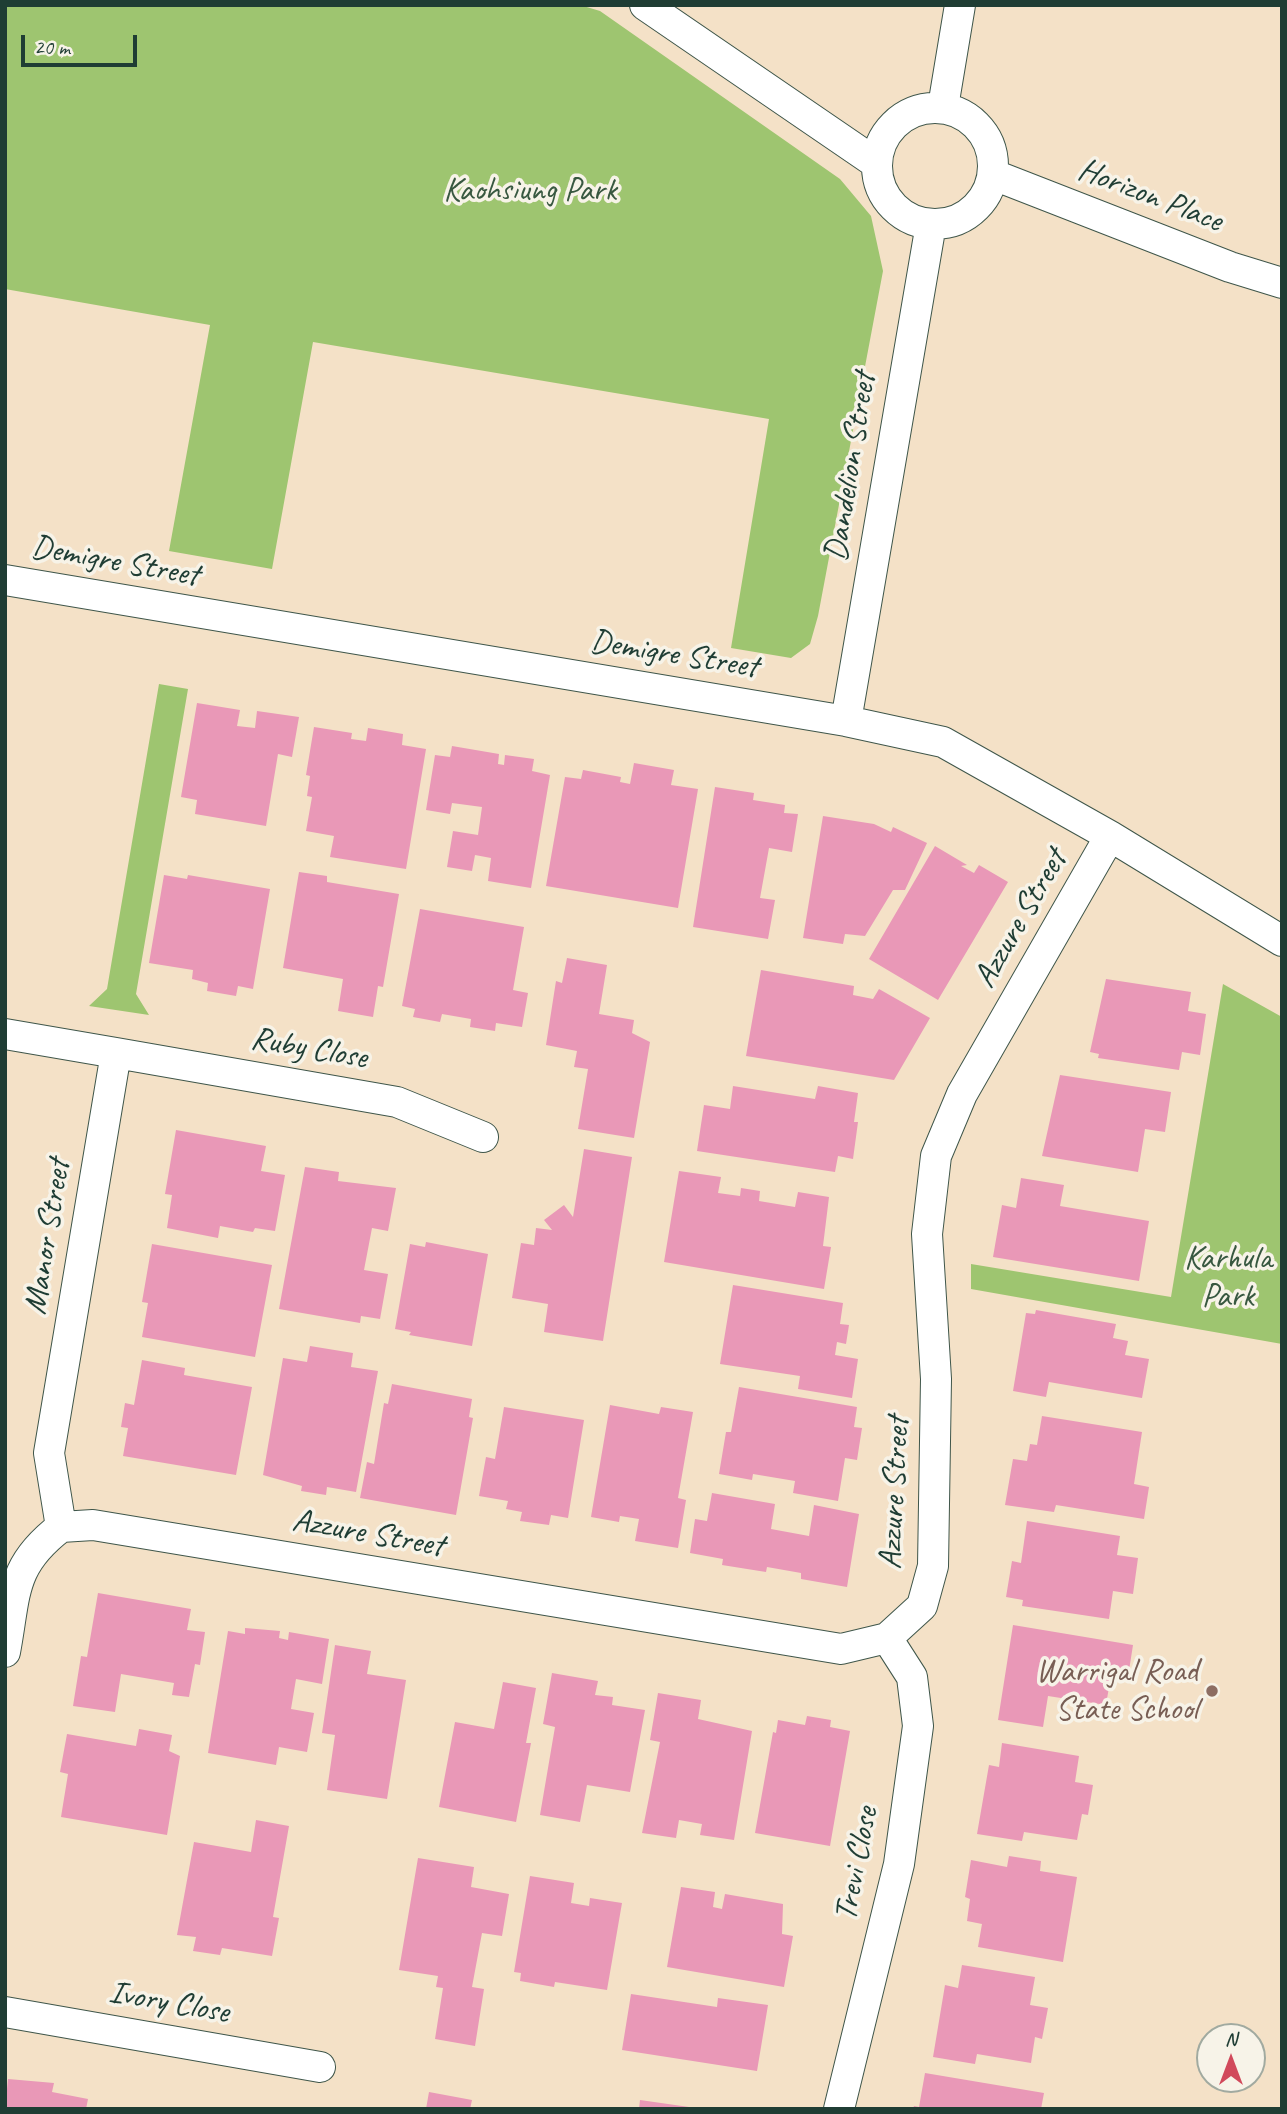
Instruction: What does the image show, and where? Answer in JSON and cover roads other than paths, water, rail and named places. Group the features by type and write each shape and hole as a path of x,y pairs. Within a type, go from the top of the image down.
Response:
{"street":[{"path":"645,5 876,163"},
{"path":"943,107 960,5"},
{"path":"943,107 969,116 984,131 994,160 994,175 983,201 968,215 949,223 931,224 915,221 897,211 885,197 877,177 876,163 887,131 897,121 914,110 943,107"},
{"name":"Horizon Place","path":"994,175 1230,267 1282,282"},
{"name":"Dandelion Street","path":"846,721 931,224"},
{"name":"Demigre Street","path":"5,580 846,721 943,742 1110,836 1282,941"},
{"name":"Azzure Street","path":"61,1527 93,1525 841,1649 887,1638 922,1606 933,1566 936,1379 928,1234 936,1156 962,1094 1110,836"},
{"path":"5,1034 116,1053"},
{"name":"Ruby Close","path":"116,1053 397,1102 483,1137"},
{"name":"Manor Street","path":"61,1527 49,1453 116,1053"},
{"path":"5,1653 21,1568 38,1544 61,1527"},
{"name":"Trevi Close","path":"839,2109 899,1864 918,1726 912,1677 887,1638"},
{"name":"Ivory Close","path":"5,2012 320,2067"}],"place":[{"name":"Warrigal Road State School","path":"1212,1691"}],"park label":[{"name":"Kaohsiung Park","path":"530,191"},
{"name":"Karhula Park","path":"1228,1278"}]}
